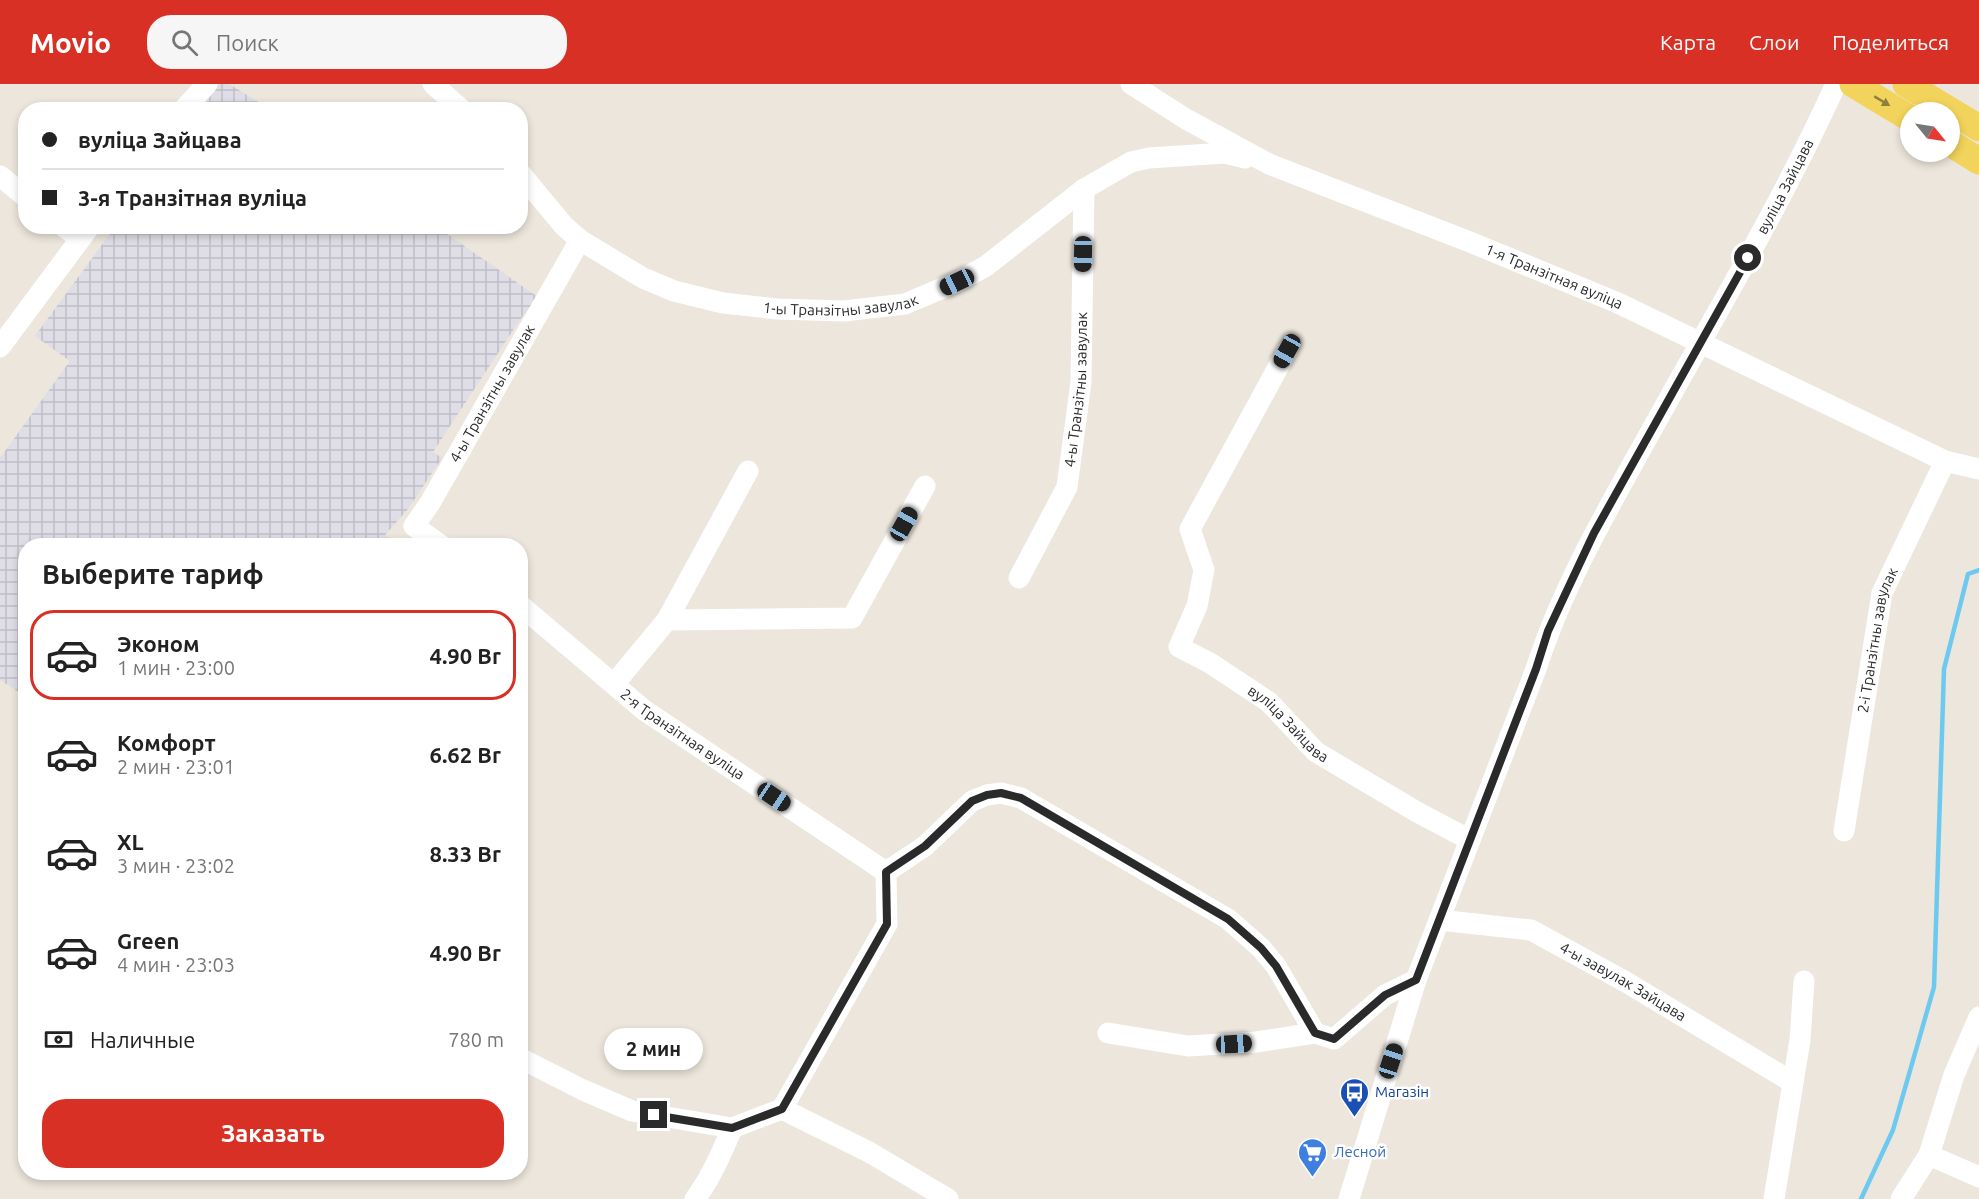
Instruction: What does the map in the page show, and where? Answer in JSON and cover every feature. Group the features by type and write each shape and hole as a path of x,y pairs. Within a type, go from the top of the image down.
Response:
{"main road":[{"path":"1853,84 1900,112"},
{"path":"1906,84 1979,128"},
{"path":"1960,149 1979,161"}],"street":[{"path":"190,102 207,84"},
{"path":"433,84 453,102"},
{"name":"1-я Транзітная вуліца","path":"1131,84 1186,119 1269,164 1587,290 1701,341 1945,461 1979,469"},
{"name":"вуліца Зайцава","path":"1349,1199 1416,980 1536,669 1548,631 1594,533 1771,216 1810,141 1836,84"},
{"name":"1-ы Транзітны завулак","path":"528,182 564,225 580,240 643,278 674,291 723,303 777,309 844,311 905,304 957,282 986,266 1084,189 1131,162 1149,158 1225,153 1269,164"},
{"path":"0,177 18,191"},
{"name":"4-ы Транзітны завулак","path":"1019,578 1067,487 1081,382 1084,189"},
{"path":"0,347 84,234"},
{"name":"4-ы Транзітны завулак","path":"414,525 430,503 580,240"},
{"name":"вуліца Зайцава","path":"1287,351 1190,529 1204,570 1197,606 1179,647 1210,663 1269,702 1316,752 1470,840"},
{"name":"2-і Транзітны завулак","path":"1844,831 1882,593 1945,461"},
{"path":"614,684 667,620 748,471"},
{"path":"667,620 852,618 925,486"},
{"path":"414,525 421,538"},
{"path":"414,525 431,538"},
{"name":"2-я Транзітная вуліца","path":"528,612 644,710 886,872"},
{"path":"528,1062 583,1090 632,1111 732,1128 782,1109 887,924 886,872 925,846 972,801 1001,793 1021,798 1228,919 1261,948 1276,966 1315,1033"},
{"name":"4-ы завулак Зайцава","path":"1439,920 1531,930 1626,982 1792,1082"},
{"path":"1108,1033 1188,1046 1256,1042 1315,1033 1334,1039 1385,995 1416,980"},
{"path":"1774,1199 1800,1040 1804,981"},
{"path":"1901,1199 1929,1155 1954,1075 1979,1017"},
{"path":"782,1109 869,1152 948,1199"},
{"path":"695,1199 720,1156 732,1128"},
{"path":"1929,1155 1979,1177"}],"shaded area":[{"path":"219,84 229,84 259,102 207,102"},
{"path":"110,234 447,234 538,297 519,321 433,452 442,458 408,509 385,535 388,538 18,538 18,692 0,680 0,458 70,361 35,336"}],"waterway":[{"path":"1861,1199 1893,1130 1934,987 1944,669 1968,574 1979,570"}],"place":[{"name":"Магазін","path":"1354,1118"},
{"name":"Лесной","path":"1313,1178"}],"route":[{"path":"654,1115 732,1128 782,1109 887,924 886,872 925,846 972,801 987,795 1001,793 1021,798 1228,919 1261,948 1276,966 1315,1033 1334,1039 1385,995 1416,980 1536,669 1548,631 1594,533 1748,258"}]}
